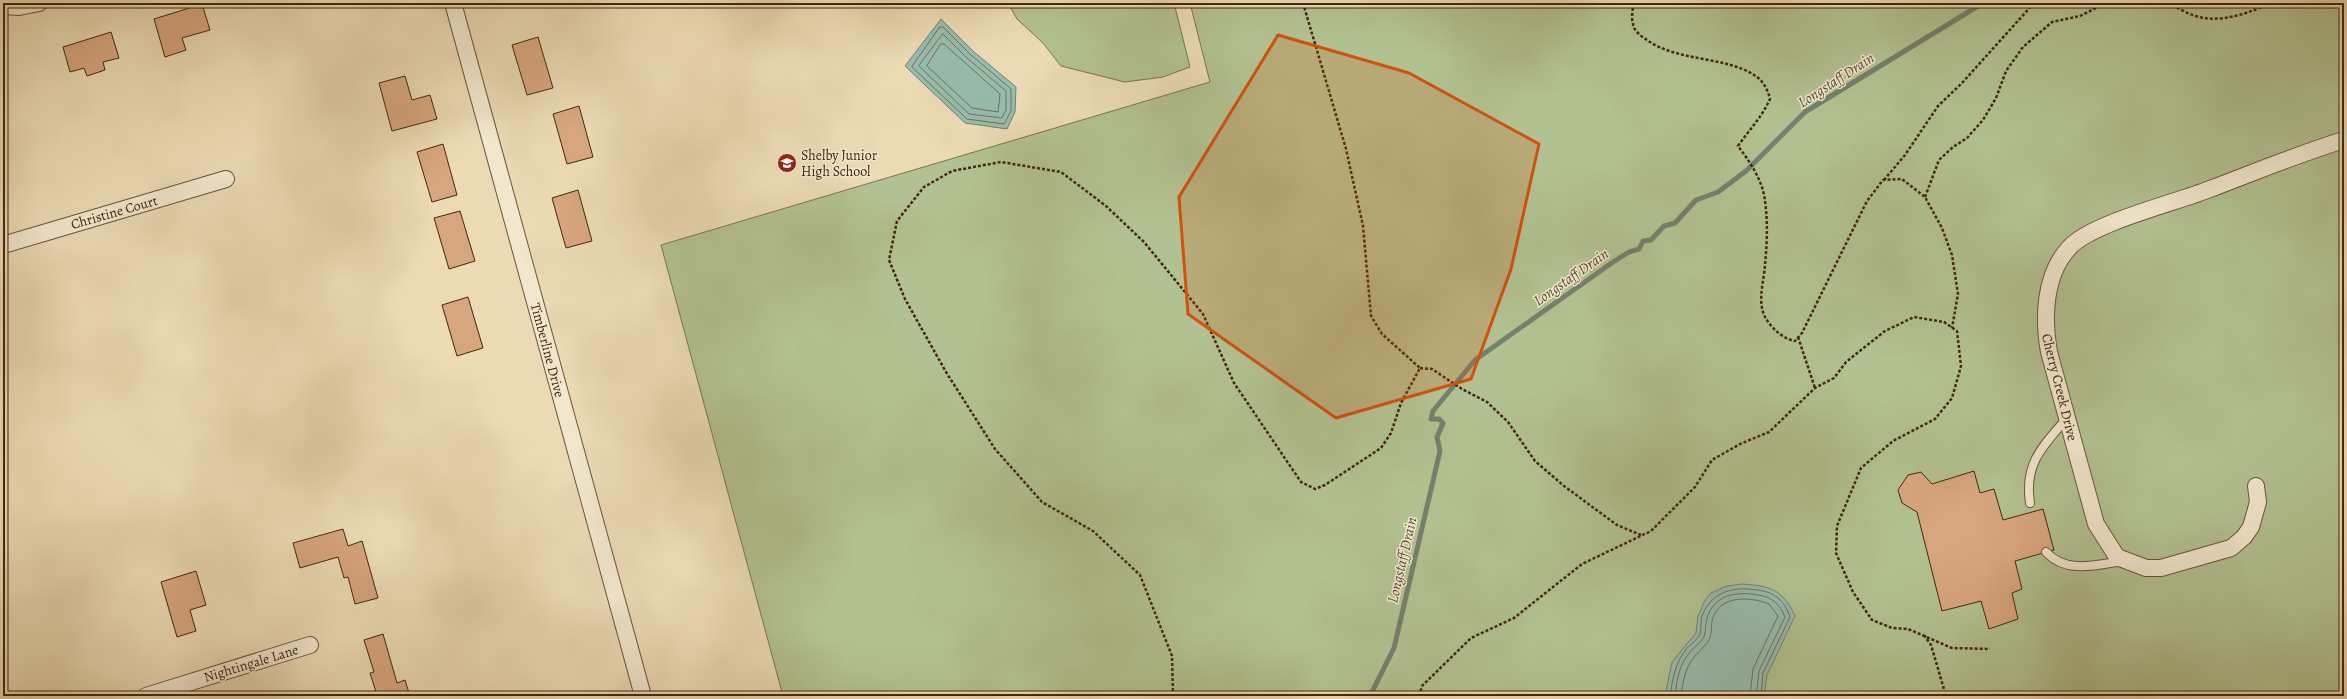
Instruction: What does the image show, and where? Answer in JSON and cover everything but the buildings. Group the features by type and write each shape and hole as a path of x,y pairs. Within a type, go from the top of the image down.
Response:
{"street":[{"path":"3,6 19,7 39,3"},
{"name":"Timberline Drive","path":"453,3 643,696"},
{"name":"Cherry Creek Drive","path":"2256,486 2258,502 2251,527 2244,537 2231,548 2160,568 2146,568 2117,557 2096,524 2049,352 2045,325 2049,290 2053,276 2068,248 2086,234 2210,189 2278,161 2344,140"},
{"name":"Christine Court","path":"3,245 226,179"},
{"name":"Nightingale Lane","path":"146,696 310,645"}],"lane":[{"path":"2030,503 2028,481 2030,468 2044,444 2067,418"},
{"path":"2046,552 2058,562 2069,566 2127,561"}],"path":[{"path":"1302,3 1346,149 1364,226 1371,316 1382,334 1420,368 1432,369 1462,389 1487,402 1508,422 1535,462 1564,486 1618,525 1641,535"},
{"path":"1633,3 1633,25 1639,35 1656,46 1685,56 1742,69 1755,75 1767,88 1770,100 1762,116 1752,125 1738,146 1744,153 1759,179 1765,199 1767,222 1765,266 1761,292 1765,316 1780,334 1795,341 1867,201 1905,155 1938,106 1962,83 2034,3"},
{"path":"1925,197 1939,160 1952,147 1967,138 1983,120 1996,98 2006,70 2023,47 2052,22 2080,16 2106,3"},
{"path":"2168,3 2200,17 2221,18 2248,12 2272,3"},
{"path":"1173,696 1172,656 1140,575 1093,531 1042,502 995,448 946,372 904,299 889,260 897,221 924,187 952,170 1001,162 1062,172 1106,206 1144,242 1203,314 1234,383 1301,482 1316,489 1381,448 1391,433 1401,403 1420,368"},
{"path":"1883,180 1902,179 1925,197 1942,228 1952,255 1958,294 1952,328"},
{"path":"1419,696 1422,686 1471,638 1514,618 1582,564 1651,531 1695,487 1712,460 1740,444 1769,432 1815,388 1834,378 1846,362 1885,331 1914,317 1944,322 1957,331 1961,366 1952,398 1935,419 1893,441 1861,468 1836,526 1836,553 1853,592 1872,620 1892,628 1908,629 1952,648 1990,648"},
{"path":"1798,337 1815,388"},
{"path":"1924,635 1931,645 1945,692 1948,696"}],"highlighted area":[{"path":"1278,35 1409,73 1539,144 1511,269 1471,379 1336,418 1188,314 1179,197"}],"green space":[{"path":"1008,3 1174,3 1190,67 1163,77 1125,82 1061,66 1043,43 1017,19"},
{"path":"1190,3 2344,3 2344,696 783,696 661,245 1210,82"}],"water":[{"path":"941,19 973,51 1016,87 1015,112 1007,129 965,123 905,66"},
{"path":"1742,584 1760,586 1774,591 1786,600 1795,616 1767,675 1764,696 1665,696 1672,662 1696,633 1698,616 1704,602 1711,593 1727,586"}],"waterway":[{"name":"Longstaff Drain","path":"1370,696 1394,648 1440,451 1437,437 1443,423 1439,419 1431,419 1433,411 1475,360 1613,262 1629,252 1639,249 1643,241 1651,240 1664,226 1675,223 1696,200 1718,192 1746,171 1805,112 1983,3"}],"place":[{"name":"Shelby Junior High School","path":"787,163"}]}
